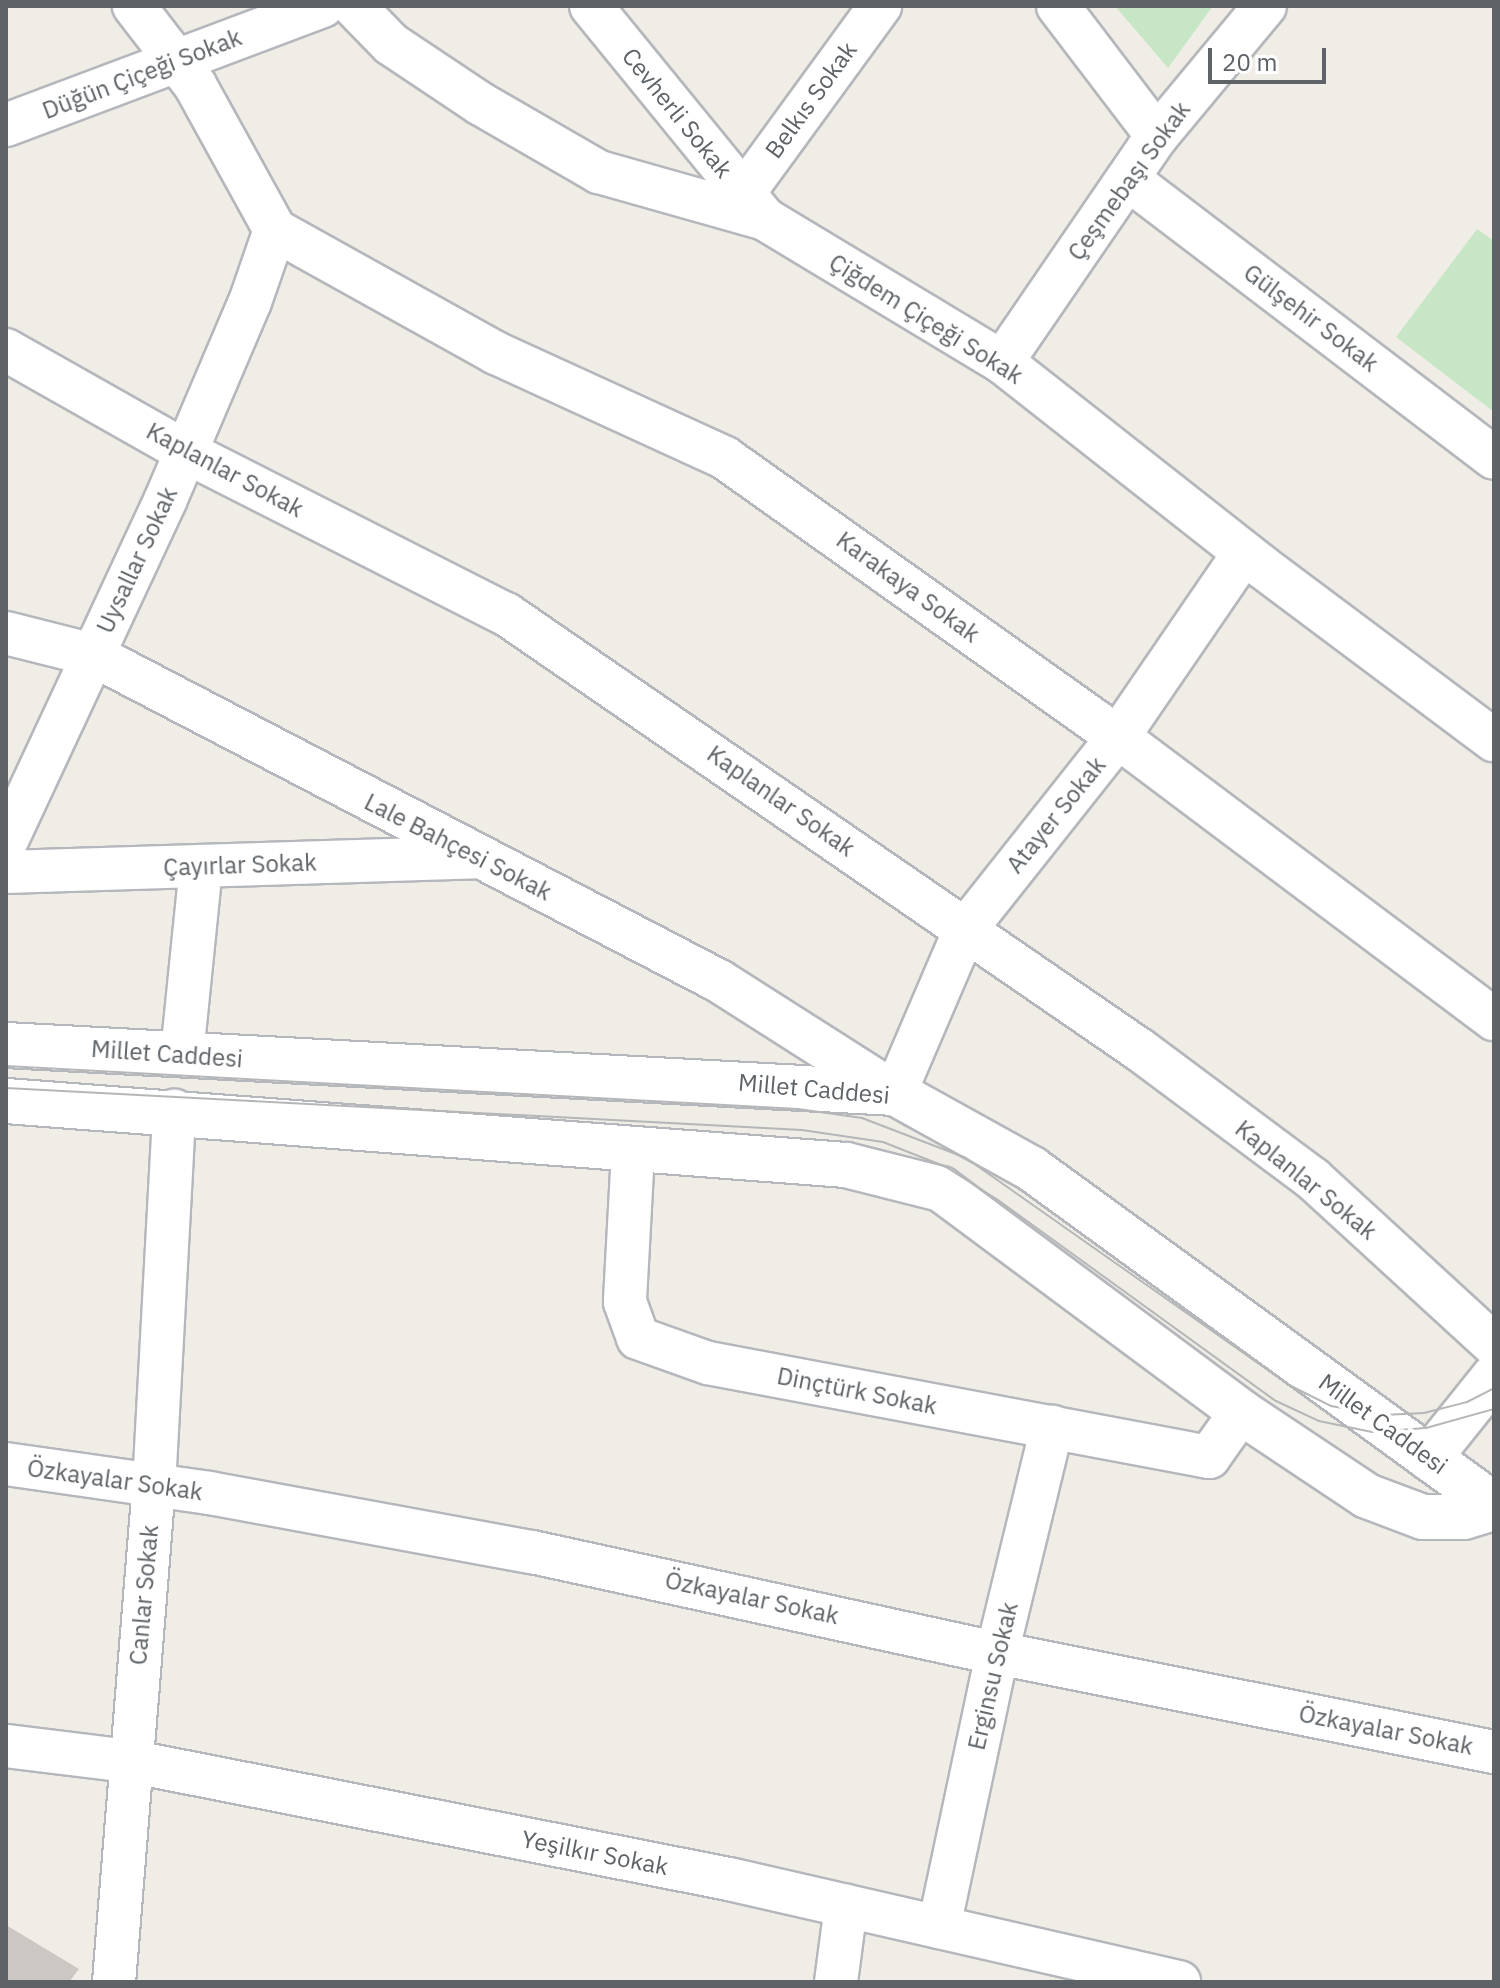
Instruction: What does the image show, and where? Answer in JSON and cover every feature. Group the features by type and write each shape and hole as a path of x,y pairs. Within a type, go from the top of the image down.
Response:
{"main road":[{"name":"Millet Caddesi","path":"6,1045 895,1093 1032,1169 1494,1506"},
{"name":"Millet Caddesi","path":"6,1101 174,1111 633,1152 846,1165 941,1189 1241,1412 1367,1496 1423,1517 1464,1517 1494,1506"},
{"path":"1429,1458 1494,1377"}],"street":[{"path":"134,6 178,63 275,230"},
{"name":"Düğün Çiçeği Sokak","path":"6,125 178,63 322,6"},
{"name":"Çiğdem Çiçeği Sokak","path":"354,6 391,44 481,104 599,172 754,206 1002,362 1244,553 1494,740"},
{"name":"Cevherli Sokak","path":"591,6 754,206"},
{"name":"Belkıs Sokak","path":"754,206 880,6"},
{"path":"1058,6 1157,136"},
{"name":"Çeşmebaşı Sokak","path":"1002,362 1157,136 1265,6"},
{"name":"Gülşehir Sokak","path":"1128,179 1494,458"},
{"name":"Uysallar Sokak","path":"6,842 186,452 275,230"},
{"name":"Karakaya Sokak","path":"275,230 496,353 725,458 1118,737 1494,1019"},
{"name":"Kaplanlar Sokak","path":"6,350 186,452 506,614 1140,1050 1313,1179 1494,1345"},
{"name":"Atayer Sokak","path":"895,1093 965,930 1118,737 1244,553"},
{"name":"Lale Bahçesi Sokak","path":"6,633 93,655 474,857 719,981 895,1093"},
{"name":"Çayırlar Sokak","path":"6,872 474,857"},
{"path":"182,1054 201,866"},
{"name":"Canlar Sokak","path":"114,1982 129,1761 154,1486 174,1111"},
{"name":"Dinçtürk Sokak","path":"633,1152 625,1302 638,1338 708,1363 1209,1457 1241,1412"},
{"name":"Erginsu Sokak","path":"939,1927 997,1653 1052,1427"},
{"name":"Özkayalar Sokak","path":"6,1464 154,1486 532,1552 997,1653 1494,1752"},
{"name":"Yeşilkır Sokak","path":"6,1746 129,1761 846,1906 1179,1982"},
{"path":"836,1982 846,1906"}],"green space":[{"path":"1115,6 1213,6 1168,68"},
{"path":"1477,229 1494,241 1494,412 1396,337"}],"building":[{"path":"6,1925 79,1969 69,1982 6,1982"}],"tram line":[{"path":"6,1066 798,1109 862,1118 966,1158 1291,1386 1331,1406 1383,1415 1424,1413 1467,1402 1494,1388"},
{"path":"6,1088 802,1130 883,1142 946,1167 998,1200 1276,1401 1319,1421 1372,1432 1426,1428 1494,1409"}]}
